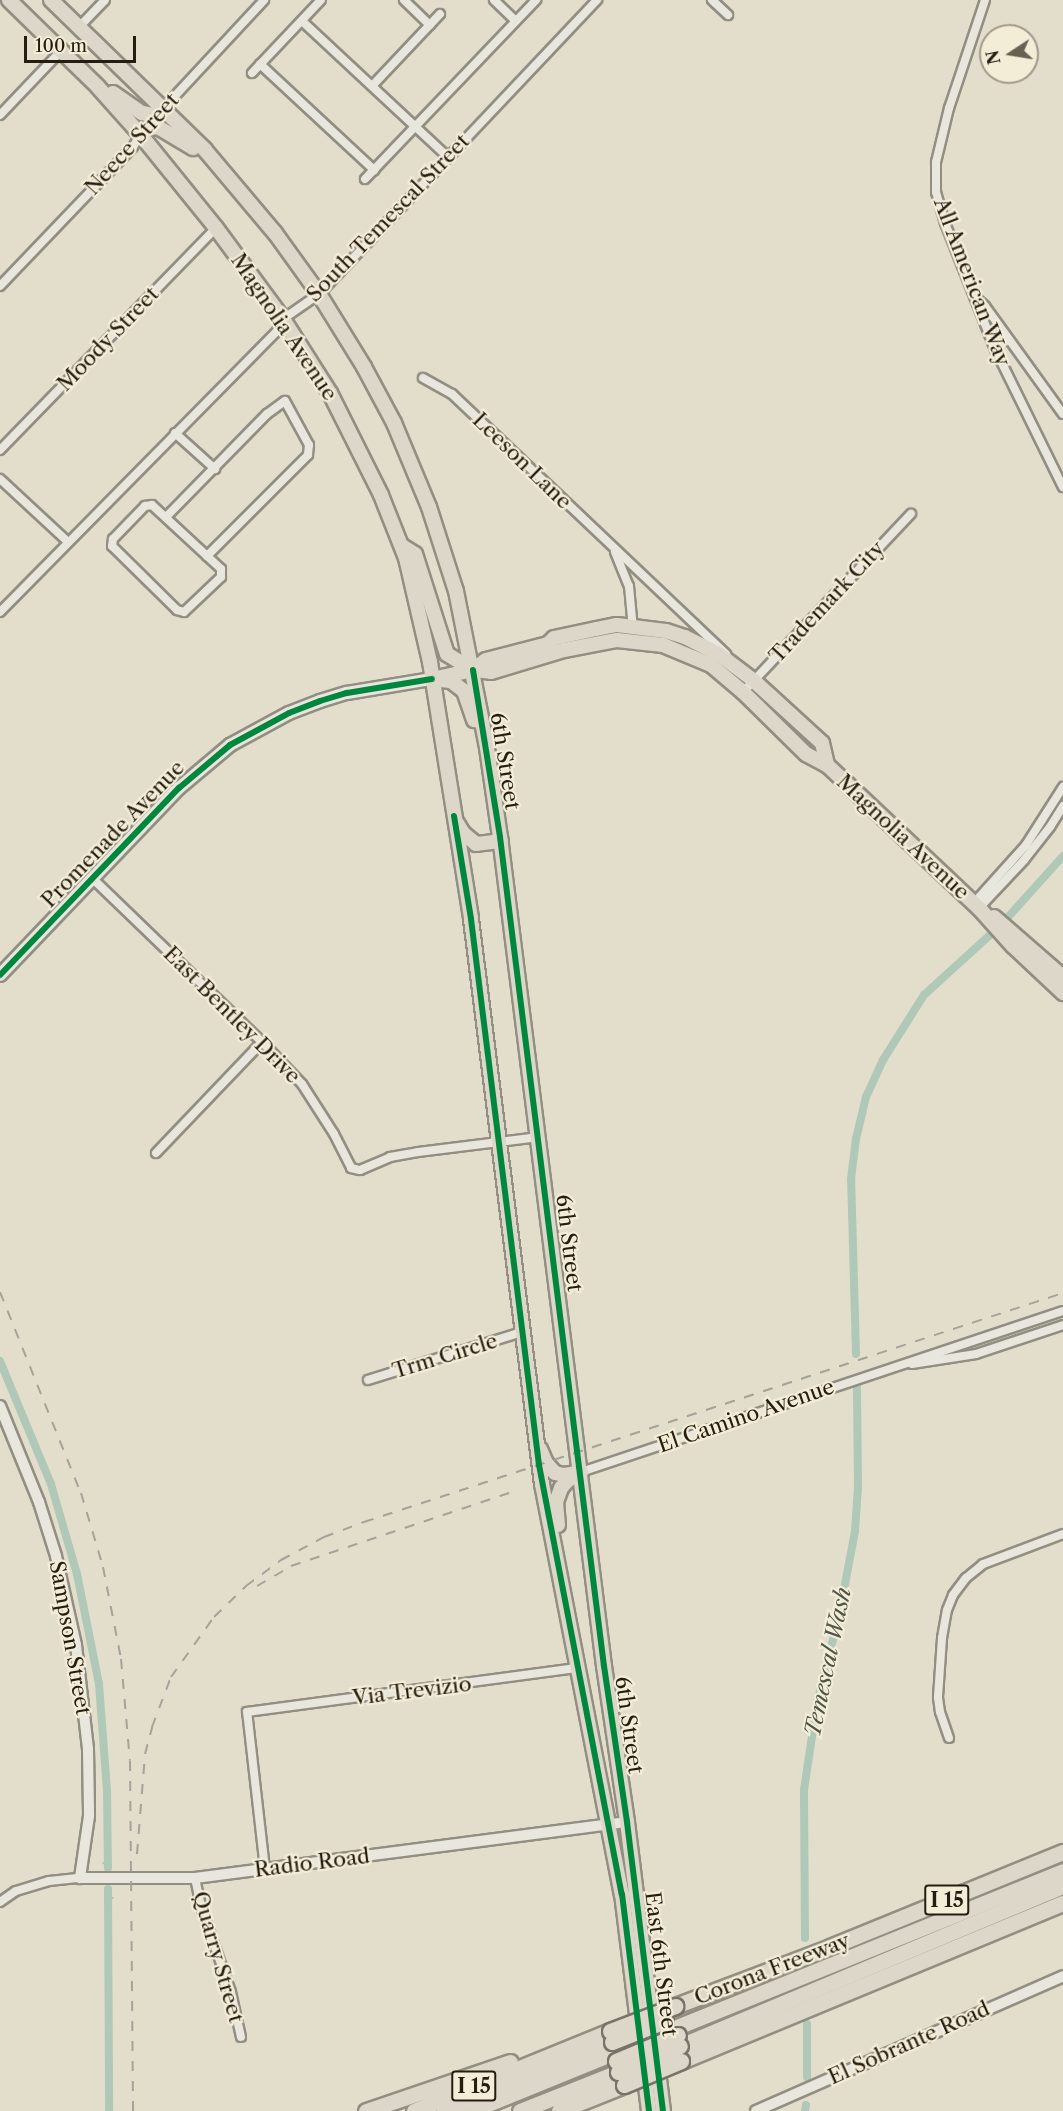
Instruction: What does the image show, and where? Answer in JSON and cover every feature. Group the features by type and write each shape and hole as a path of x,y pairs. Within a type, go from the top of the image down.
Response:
{"highway":[{"name":"Corona Freeway","path":"559,2111 617,2062 678,2032 831,1970 1063,1852"},
{"path":"831,1970 1063,1863"},
{"path":"831,1970 1063,1871"},
{"path":"520,2111 678,2032 1063,1879"},
{"path":"831,1970 1063,1886"},
{"name":"Corona Freeway","path":"414,2111 534,2061 617,2062 643,2086 658,2071 678,2032 831,1970 1063,1903"},
{"path":"366,2111 506,2062 534,2061"},
{"path":"444,2111 617,2062"},
{"path":"471,2111 617,2062"},
{"path":"492,2111 617,2062"},
{"path":"586,2111 617,2062"}],"main road":[{"name":"Magnolia Avenue","path":"9,0 75,63 140,134 216,228 283,319 335,402 381,495 401,546 422,616 432,679 473,670 491,672 581,646 617,640 649,628 685,637 720,655 753,680 822,743 827,765"},
{"name":"Magnolia Avenue","path":"51,0 223,171 275,233 319,294 364,367 394,423 429,507 456,591 473,670"},
{"path":"75,63 118,98 142,113 153,115 163,110"},
{"path":"140,134 152,127 166,130 223,171"},
{"path":"401,546 415,554 447,654 473,670"},
{"path":"456,591 467,615 474,642 482,652 494,652 545,638 554,638"},
{"name":"Magnolia Avenue","path":"473,670 486,660 548,644 554,638 617,626 711,665 743,692 806,754 827,765 1016,941 1063,977"},
{"name":"6th Street","path":"473,670 501,841 606,1686 627,1822"},
{"path":"432,679 451,681 464,691 472,710 482,763 494,792"},
{"name":"6th Street","path":"432,679 471,919 542,1484 609,1825"},
{"name":"Promenade Avenue","path":"0,975 203,765 258,728 298,709 348,693 432,679"},
{"path":"454,816 463,834 476,844 501,841"},
{"name":"Magnolia Avenue","path":"1016,941 1063,993"},
{"path":"534,1424 541,1450 555,1473 564,1475 581,1472"},
{"path":"563,1592 564,1561 556,1502 567,1481 581,1472"},
{"name":"East 6th Street","path":"627,1822 663,2111"},
{"name":"East 6th Street","path":"609,1825 622,1896 649,2111"}],"street":[{"path":"79,27 105,0"},
{"name":"Neece Street","path":"0,286 134,147 140,134 264,0"},
{"path":"252,73 321,0"},
{"path":"404,0 430,25"},
{"path":"494,0 516,21"},
{"path":"365,179 536,0"},
{"name":"South Temescal Street","path":"0,612 277,331 283,319 319,294 597,0"},
{"path":"711,0 728,15"},
{"name":"All American Way","path":"985,0 949,108 936,162 936,192 972,295 995,349 1063,487"},
{"path":"372,86 440,14"},
{"path":"302,21 448,157"},
{"path":"0,115 61,51"},
{"path":"260,64 374,170"},
{"name":"Moody Street","path":"0,450 216,228"},
{"path":"972,295 985,306 1063,414"},
{"name":"Leeson Lane","path":"423,378 452,394 753,680"},
{"path":"166,517 267,414 285,401 309,446 308,455 207,556"},
{"path":"175,433 215,468"},
{"path":"0,479 68,543"},
{"path":"153,505 166,517 221,569 221,577 184,612 177,610 112,546 113,539 145,506 153,505"},
{"name":"Trademark City","path":"743,692 911,514"},
{"name":"Leeson Lane","path":"615,551 629,586 633,634"},
{"path":"981,909 1063,787"},
{"path":"981,909 1024,860 1063,806"},
{"name":"East Bentley Drive","path":"92,878 262,1042 317,1105 351,1168 360,1170 390,1157 410,1153 498,1141"},
{"path":"156,1153 262,1042"},
{"path":"498,1141 539,1137"},
{"name":"El Camino Avenue","path":"911,1364 916,1360 1063,1311"},
{"name":"El Camino Avenue","path":"581,1472 874,1373 911,1364 918,1365 976,1354 1063,1325"},
{"name":"Trm Circle","path":"368,1380 522,1332"},
{"name":"Sampson Street","path":"0,1407 39,1502 56,1556 76,1645 88,1749 89,1816 80,1878"},
{"path":"949,1738 940,1712 938,1696 942,1638 947,1610 953,1594 966,1578 983,1564 1063,1534"},
{"name":"Via Trevizio","path":"265,1869 247,1712 578,1668"},
{"name":"Radio Road","path":"0,1902 16,1891 49,1881 80,1878 195,1878 627,1822"},
{"name":"Quarry Street","path":"195,1878 201,1908 231,1992 241,2037"},
{"name":"El Sobrante Road","path":"757,2111 834,2075 1063,1976"}],"waterway":[{"name":"Temescal Wash","path":"1009,916 1063,856"},
{"name":"Temescal Wash","path":"856,1354 851,1179 856,1139 866,1097 883,1060 924,995 991,934"},
{"path":"0,1361 51,1484 77,1574 99,1684 107,1790 108,1868"},
{"name":"Temescal Wash","path":"805,1938 804,1790 817,1703 839,1616 855,1531 858,1487 857,1387"},
{"path":"103,1863 107,1864"},
{"path":"108,1889 109,2111"},
{"name":"Temescal Wash","path":"807,2024 807,2077"},
{"name":"Temescal Wash","path":"805,2111 806,2105"}],"railway":[{"path":"0,1292 81,1493 103,1567 121,1659 130,1761 133,2111"},
{"path":"137,1854 145,1754 152,1727 171,1677 214,1617 246,1586 281,1560 324,1537 364,1522 1063,1293"},
{"path":"257,1586 291,1566 512,1492"}],"cycle path":[{"path":"473,670 500,837 604,1666 627,1822 663,2111"},
{"path":"0,975 179,788 230,745 289,713 320,701 347,693 432,679"},
{"path":"454,816 471,919 539,1465 622,1894 649,2111"}]}
